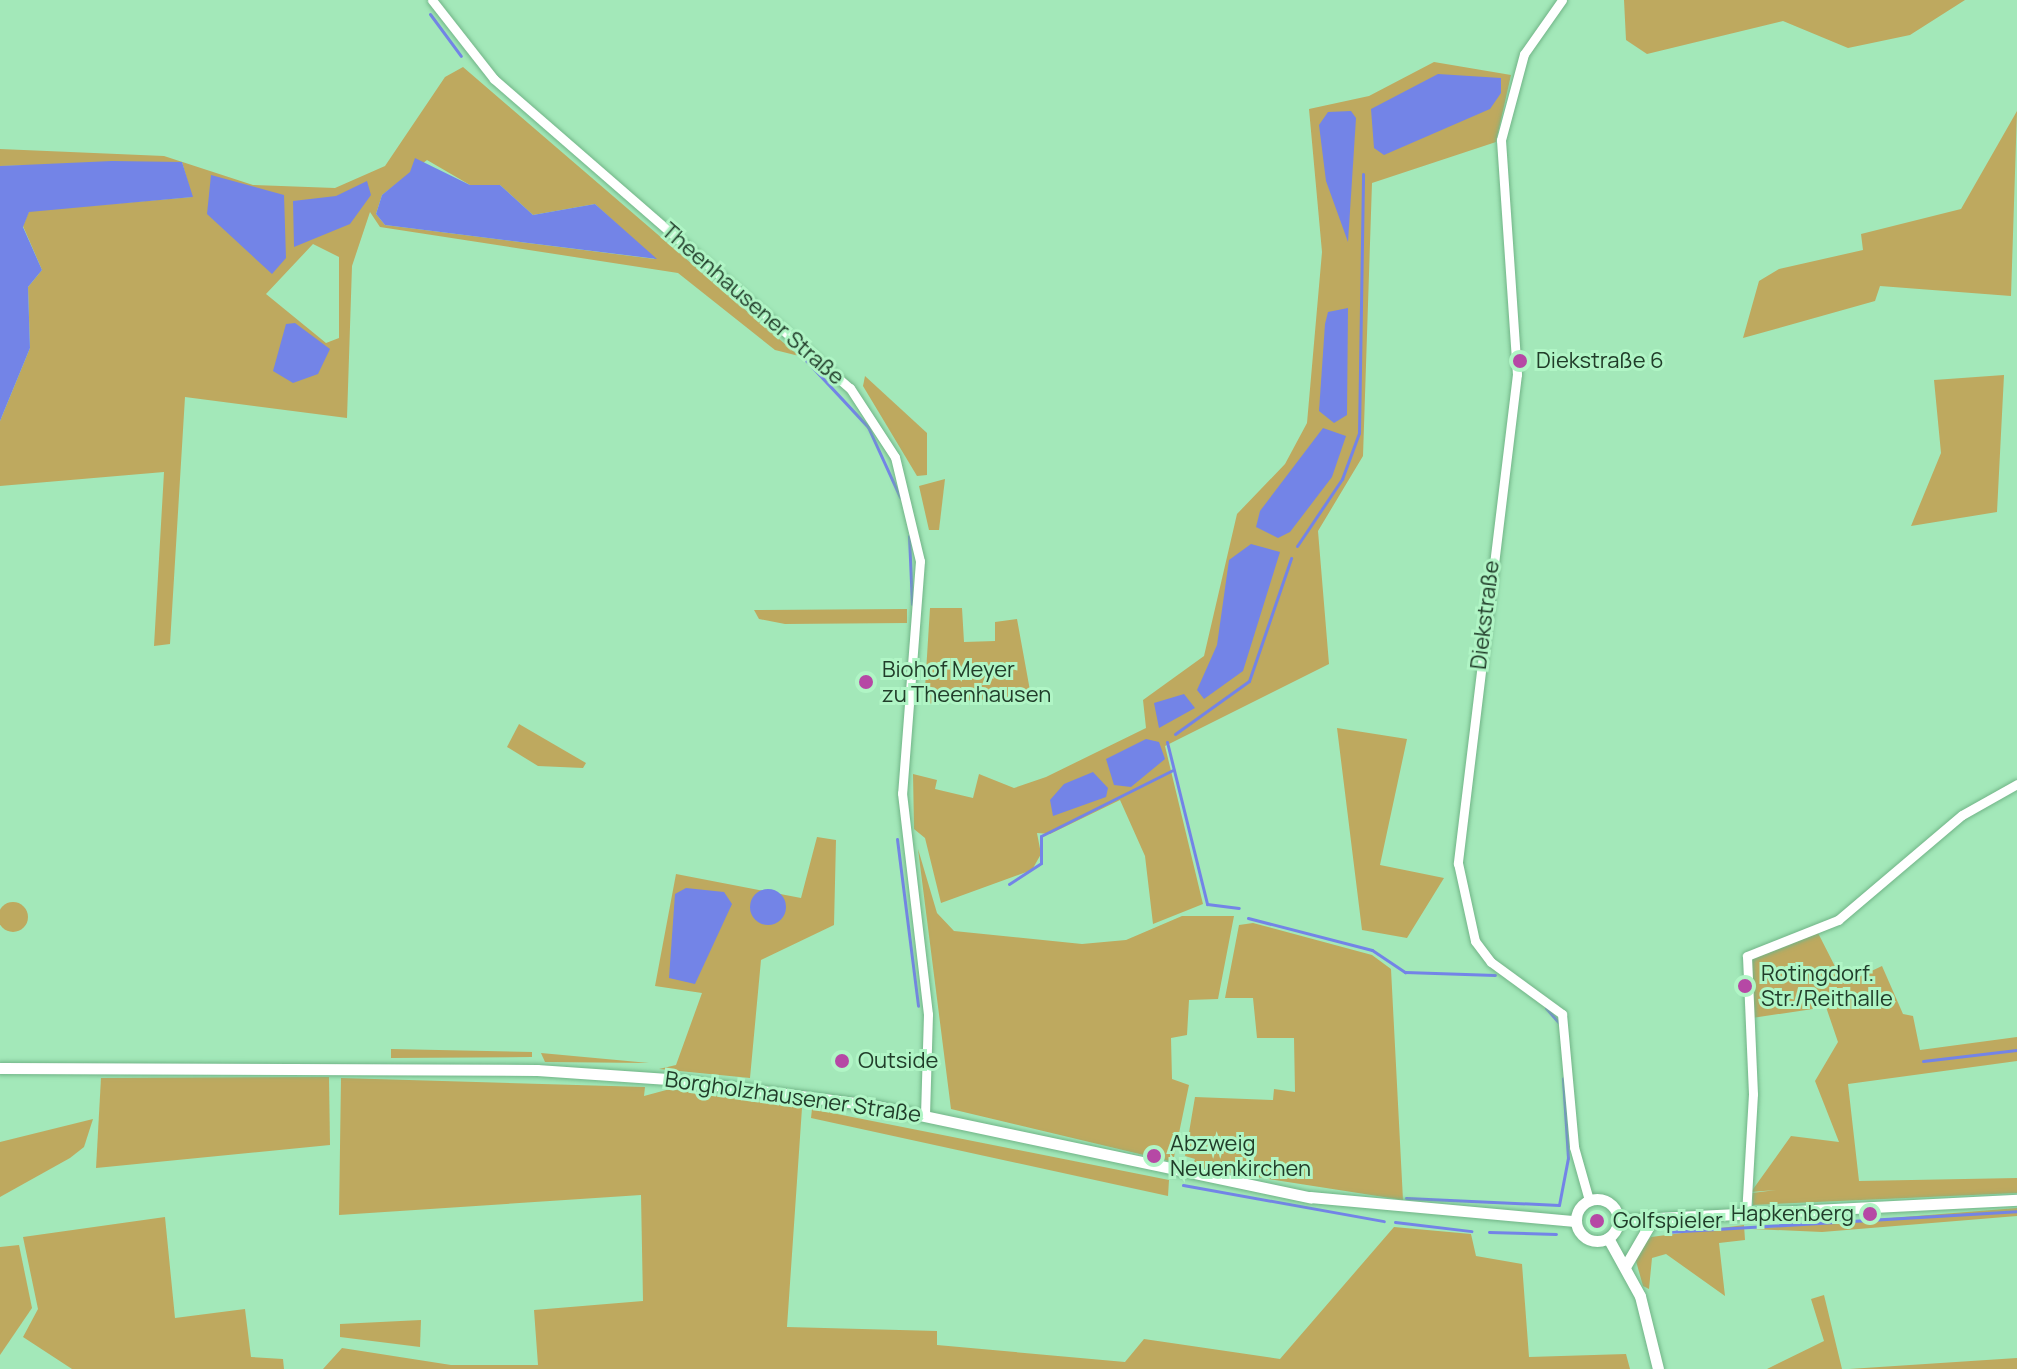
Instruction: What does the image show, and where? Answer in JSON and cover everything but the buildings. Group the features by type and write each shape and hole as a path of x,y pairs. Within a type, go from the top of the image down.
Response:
{"main road":[{"name":"Borgholzhausener Straße","path":"0,1068 537,1070 810,1095 925,1115 1310,1197 1575,1221"},
{"path":"1608,1238 1586,1239 1575,1221 1589,1200 1609,1203 1618,1220"},
{"path":"1618,1220 2017,1200"},
{"path":"1625,1267 1653,1219"},
{"path":"1608,1238 1618,1220"},
{"path":"1608,1238 1645,1311 1658,1369"}],"street":[{"name":"Theenhausener Straße","path":"432,0 494,79 850,388 895,457 920,561 902,793 928,1014 925,1115"},
{"name":"Diekstraße","path":"1562,0 1524,54 1501,140 1517,374 1458,863 1475,941 1491,962 1562,1014 1574,1147 1589,1200"},
{"path":"1746,1215 1753,1094 1747,956 1838,920 1962,815 2017,784"}],"shaded area":[{"path":"1624,0 1965,0 1910,35 1848,48 1783,21 1647,54 1626,40"},
{"path":"1434,62 1511,75 1496,142 1372,183 1363,456 1318,531 1329,664 1165,746 1203,904 1153,924 1145,856 1120,800 1050,834 1037,833 1041,854 1032,870 941,903 925,838 914,829 913,774 937,780 935,789 973,798 979,774 1014,788 1046,777 1146,728 1143,700 1204,656 1237,514 1285,464 1307,423 1322,252 1309,109 1369,96"},
{"path":"463,67 799,356 775,350 678,273 380,227 370,212 352,266 347,418 185,397 170,644 154,646 164,472 0,486 0,421 30,348 28,287 42,270 23,226 29,211 192,197 182,162 0,166 0,149 164,156 253,185 335,188 385,166 445,77","holes":["427,160 470,185 500,185 533,215 595,204 655,259 385,225 376,214 382,195","313,244 339,257 339,338 326,343 266,294"]},
{"path":"2017,111 2011,296 1880,286 1875,301 1743,338 1759,281 1779,269 1863,250 1861,234 1961,209"},
{"path":"2004,375 1997,512 1911,526 1941,453 1934,380"},
{"path":"865,376 927,433 927,475 917,476 863,386"},
{"path":"945,479 939,530 929,530 919,486"},
{"path":"930,608 962,608 964,642 995,641 995,622 1017,619 1031,696 924,704"},
{"path":"907,609 907,623 785,624 759,619 754,610"},
{"path":"519,724 586,763 583,768 538,766 507,747"},
{"path":"1337,728 1407,739 1380,865 1444,878 1407,938 1362,930"},
{"path":"817,837 836,840 834,925 761,960 750,1078 659,1069 676,1065 702,993 655,986 676,874 801,898"},
{"path":"918,849 937,913 954,931 1082,944 1126,940 1182,916 1234,916 1218,999 1189,1000 1187,1035 1171,1038 1172,1079 1189,1085 1173,1162 951,1109"},
{"path":"13,902 24,906 28,917 24,928 13,932 2,928 -2,917 2,906"},
{"path":"1253,923 1372,955 1391,969 1403,1200 1192,1167 1195,1159 1185,1156 1195,1097 1273,1100 1274,1089 1295,1092 1294,1038 1257,1038 1253,998 1225,998 1239,925"},
{"path":"1818,933 1844,984 1882,966 1903,1014 1913,1016 1920,1050 2017,1037 2017,1061 1848,1084 1859,1181 2017,1178 2017,1193 1753,1205 1752,1193 1776,1190 1751,1192 1791,1136 1839,1142 1815,1081 1838,1042 1826,1007 1752,1018 1751,958"},
{"path":"391,1049 532,1052 532,1057 391,1058"},
{"path":"541,1053 649,1063 545,1062"},
{"path":"329,1077 330,1145 96,1168 101,1078"},
{"path":"341,1078 645,1087 644,1096 670,1089 802,1108 787,1327 937,1331 937,1345 1125,1362 1144,1339 1280,1359 1394,1227 1471,1234 1476,1256 1522,1264 1529,1357 1626,1354 1630,1369 323,1369 342,1348 451,1365 538,1365 534,1310 643,1301 641,1195 339,1215"},
{"path":"812,1109 1169,1180 1168,1196 811,1118"},
{"path":"93,1119 84,1147 0,1197 0,1142"},
{"path":"2017,1208 2017,1216 1822,1232 1752,1229"},
{"path":"165,1217 175,1318 245,1309 251,1357 283,1359 284,1369 72,1369 23,1337 38,1309 23,1237"},
{"path":"1744,1225 1745,1240 1719,1243 1725,1296 1666,1254 1652,1258 1649,1289 1643,1286 1634,1254 1651,1237"},
{"path":"19,1245 32,1308 0,1355 0,1247"},
{"path":"1824,1295 1842,1369 1767,1369 1824,1341 1811,1299"},
{"path":"421,1320 420,1347 340,1337 340,1324"},
{"path":"2017,1358 2017,1369 1849,1369"}],"water":[{"path":"1438,74 1501,78 1501,93 1490,109 1384,155 1374,148 1371,109"},
{"path":"1351,111 1356,118 1348,242 1326,181 1319,125 1328,112"},
{"path":"415,158 470,185 500,185 533,215 595,204 657,259 385,225 376,214 382,195 410,172"},
{"path":"112,161 182,162 193,197 29,212 23,227 42,270 28,287 30,348 0,421 0,166"},
{"path":"211,175 284,195 286,258 272,274 207,214"},
{"path":"367,181 371,195 350,224 294,247 293,201 336,196"},
{"path":"1348,308 1347,415 1334,423 1319,411 1325,324 1328,312"},
{"path":"295,323 330,349 318,374 293,383 273,371 286,324"},
{"path":"1323,428 1346,436 1332,477 1290,532 1278,538 1256,527 1260,511"},
{"path":"1251,544 1280,552 1243,671 1204,699 1197,690 1217,645 1229,560"},
{"path":"1184,694 1195,708 1159,728 1154,703"},
{"path":"1146,739 1159,742 1165,759 1131,787 1114,785 1106,759"},
{"path":"1093,772 1108,788 1106,797 1053,816 1050,800 1064,784"},
{"path":"686,888 724,892 732,904 695,984 669,978 675,894"},
{"path":"768,889 780,895 786,907 780,919 768,925 756,919 750,907 756,895"}],"waterway":[{"path":"430,14 461,56"},
{"path":"1297,546 1342,479 1359,433 1363,174"},
{"path":"800,354 868,427 900,497"},
{"path":"909,536 912,604"},
{"path":"1175,734 1249,681 1291,558"},
{"path":"1167,742 1207,904 1239,908"},
{"path":"1009,884 1041,863 1041,836 1173,770"},
{"path":"897,839 918,1006"},
{"path":"1248,918 1372,950 1405,972 1495,975"},
{"path":"1546,1008 1559,1023"},
{"path":"1923,1061 2017,1050"},
{"path":"1406,1198 1559,1205 1568,1158 1563,1078"},
{"path":"1183,1185 1384,1221"},
{"path":"1666,1232 2017,1211"},
{"path":"1395,1222 1471,1231"},
{"path":"1489,1232 1556,1234"}],"place":[{"name":"Diekstraße 6","path":"1520,361"},
{"name":"Biohof Meyer zu Theenhausen","path":"866,682"},
{"name":"Rotingdorf. Str./Reithalle","path":"1745,986"},
{"name":"Outside","path":"842,1061"},
{"name":"Abzweig Neuenkirchen","path":"1154,1156"},
{"name":"Hapkenberg","path":"1870,1214"},
{"name":"Golfspieler","path":"1597,1221"}]}
